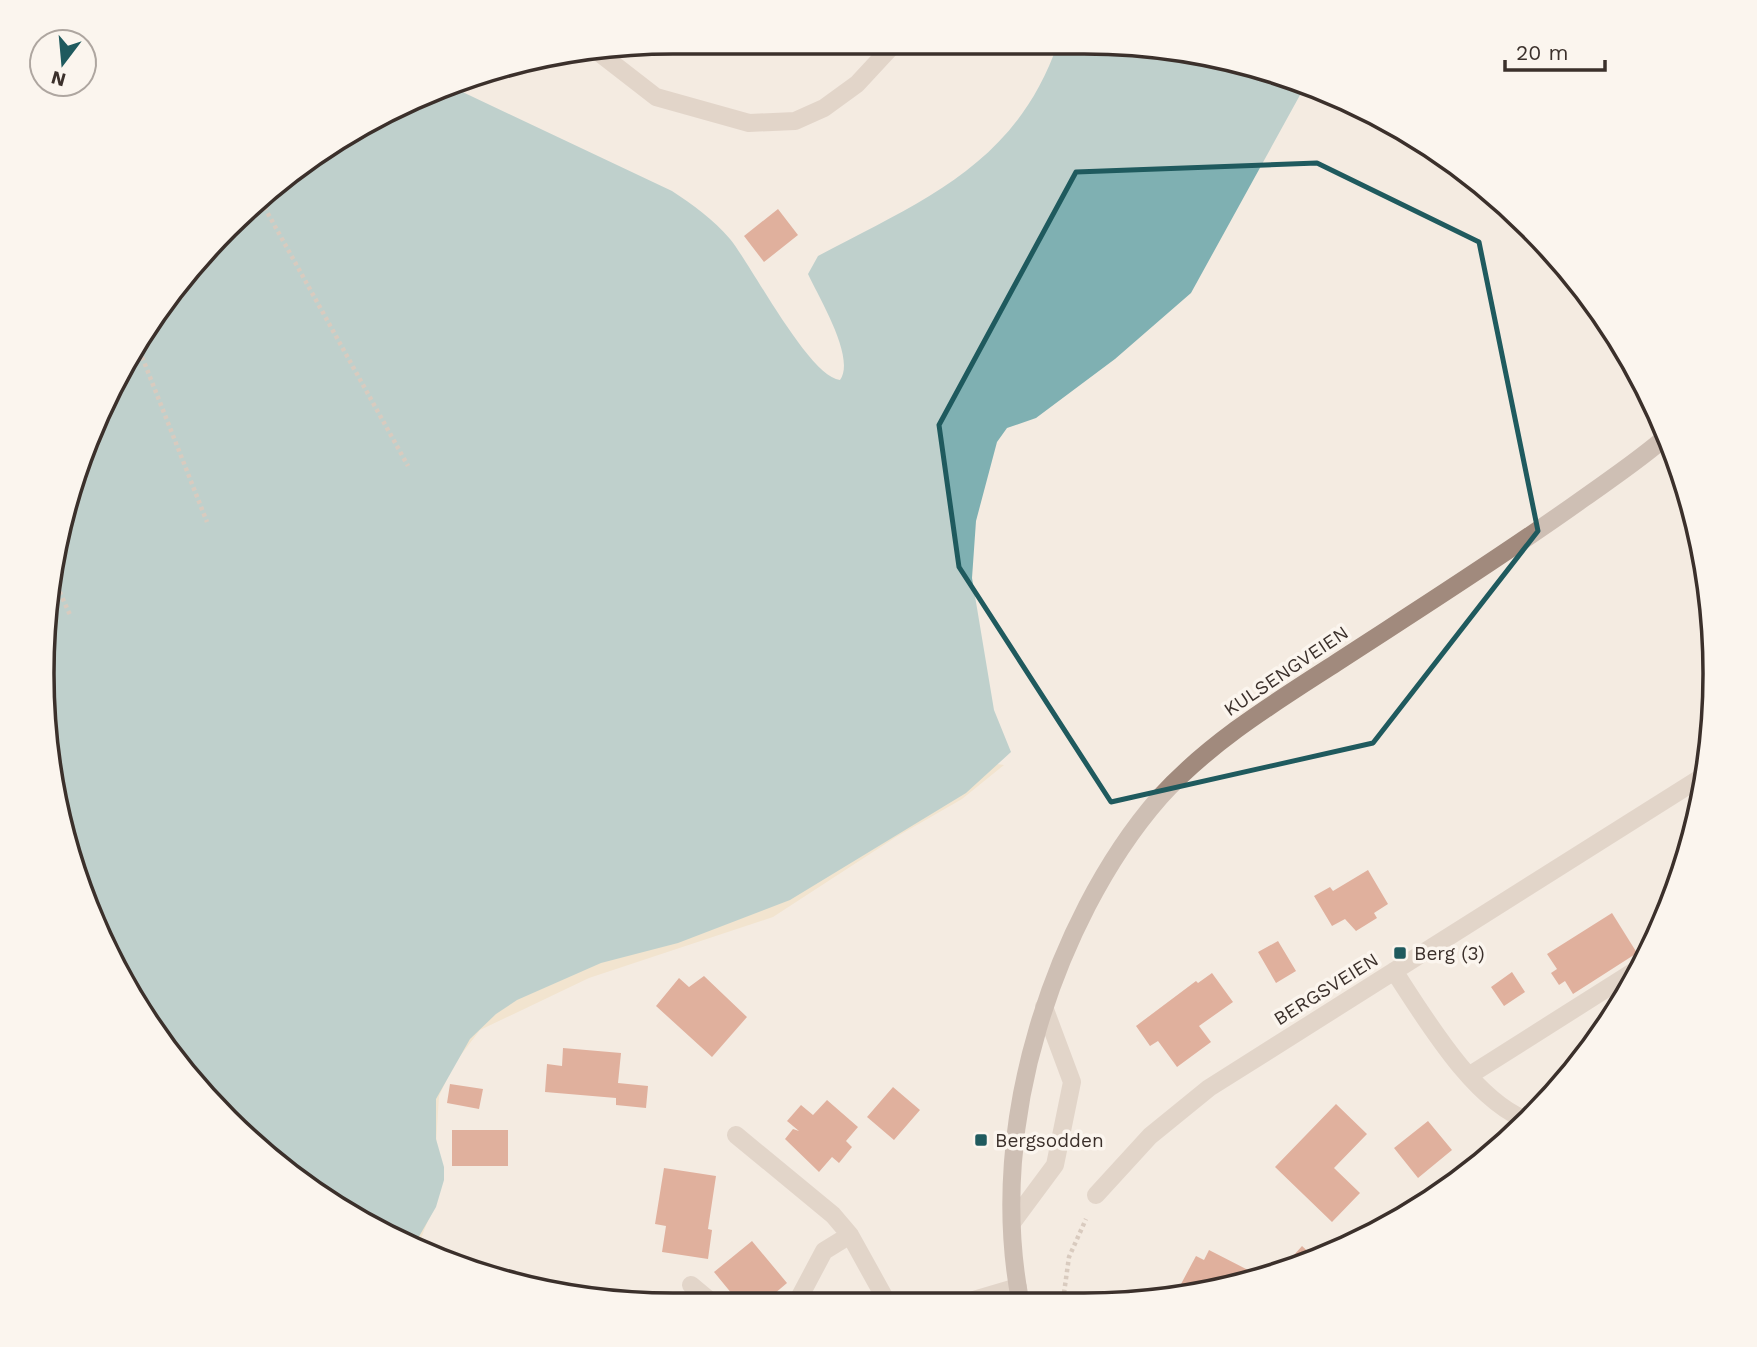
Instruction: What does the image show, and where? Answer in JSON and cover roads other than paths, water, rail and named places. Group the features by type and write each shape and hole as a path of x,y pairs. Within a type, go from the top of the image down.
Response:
{"main road":[{"name":"KULSENGVEIEN","path":"1019,1293 1012,1223 1012,1172 1018,1113 1044,1007 1062,960 1107,873 1161,796 1239,725 1528,538 1658,442"}],"street":[{"path":"607,59 656,97 749,123 795,121 824,108 857,84 885,54"},
{"name":"BERGSVEIEN","path":"1096,1195 1150,1136 1209,1088 1693,783"},
{"path":"1394,971 1451,1058 1517,1115"},
{"path":"1469,1076 1622,979"},
{"path":"1012,1223 1055,1165 1072,1082 1044,1007"},
{"path":"736,1135 834,1215 850,1236 882,1293"},
{"path":"802,1293 824,1251 850,1236"},
{"path":"691,1285 701,1293"}],"water":[{"path":"1053,54 1084,54 1204,66 1244,75 1301,94 1191,293 1115,359 1036,418 1007,428 997,442 976,521 972,578 994,710 1011,752 966,793 790,900 678,943 601,963 517,1000 496,1014 470,1039 436,1099 436,1139 444,1167 444,1180 436,1207 418,1237 364,1210 329,1188 265,1139 208,1082 182,1050 137,983 118,947 101,910 75,834 66,794 56,714 54,674 60,593 75,513 87,474 101,437 137,364 159,329 208,265 265,208 329,159 364,137 462,92 672,191 695,207 730,239 797,341 827,374 840,380 844,370 840,343 808,274 818,256 894,216 962,174 991,149 1018,120 1040,85"}],"place":[{"name":"Berg (3)","path":"1400,953"},
{"name":"Bergsodden","path":"981,1140"}]}
